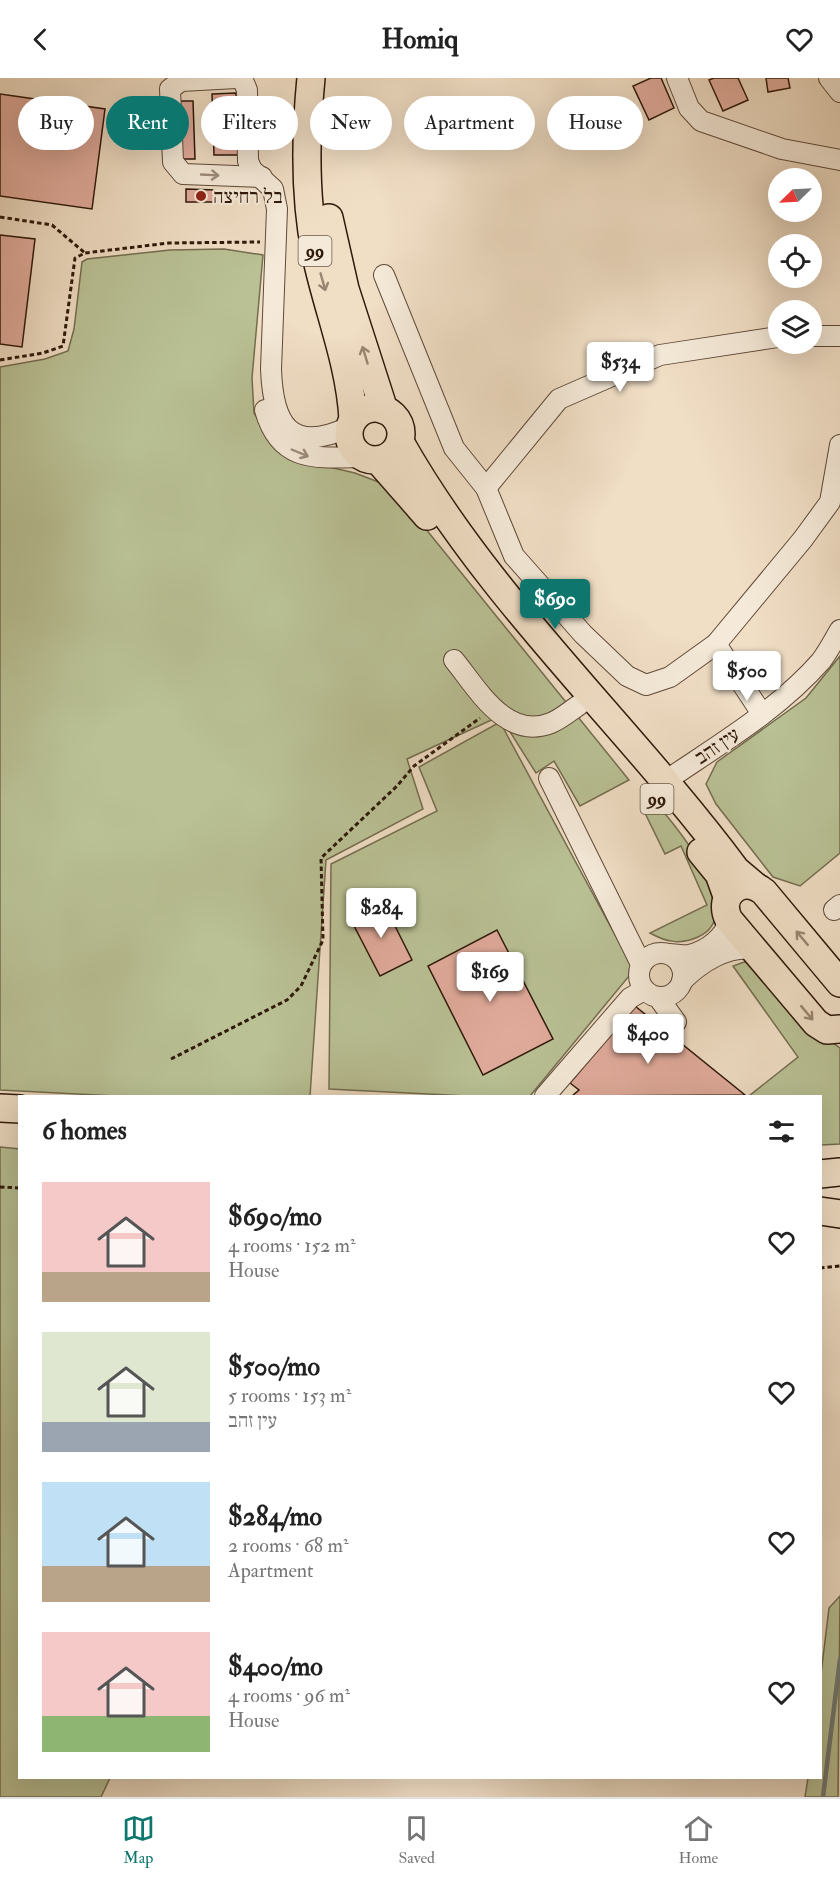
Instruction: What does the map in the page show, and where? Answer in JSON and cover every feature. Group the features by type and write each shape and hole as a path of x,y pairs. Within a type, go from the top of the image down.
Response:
{"highway":[{"name":"99","path":"311,78 307,189 317,263 346,362 351,423 350,444 412,497 499,610 719,874 728,908 754,949 816,1023 838,1031"},
{"name":"99","path":"330,78 324,134 329,223 345,289 384,410 396,420 401,434 399,442 424,483 482,564 736,870 764,892 839,979"},
{"path":"351,423 367,409 384,410"},
{"path":"370,459 391,454 399,442"},
{"path":"728,908 736,887 755,886"},
{"path":"0,1108 18,1109"},
{"path":"822,1174 840,1172"},
{"path":"822,1188 840,1190"},
{"path":"822,1211 840,1214"}],"street":[{"path":"236,78 181,81 170,89 173,162 183,174 262,177"},
{"path":"242,78 247,90 248,160 252,170 273,189 278,242 271,369 265,409 279,439 296,454 309,457 370,459"},
{"path":"677,78 689,108 701,121 782,149 840,160"},
{"path":"829,78 840,92"},
{"path":"384,275 454,448 486,488 514,556 583,634 627,676 646,685 670,677 716,645 830,502 840,445"},
{"path":"822,336 840,336"},
{"path":"486,488 558,399 660,355 768,339"},
{"path":"271,369 272,392 277,413 296,435 320,439 351,423"},
{"name":"עין זהב","path":"664,782 787,694 822,660 840,630"},
{"path":"716,645 762,714"},
{"path":"454,660 493,708 516,723 538,726 551,723 579,705"},
{"path":"549,778 641,964 639,979 676,1022"},
{"path":"641,964 653,954 689,955 718,940 726,932 728,908"},
{"path":"547,1095 630,998 651,993 673,993 693,970 729,950 754,949"},
{"path":"669,954 681,964 682,981"}],"path":[{"path":"0,217 52,225 85,253"},
{"path":"0,360 43,353 63,346 75,258 85,253 170,243 278,242"},
{"path":"171,1059 287,1000 301,986 323,940 321,858 397,786 414,766 493,708"},
{"path":"0,1187 18,1188"},
{"path":"822,1268 840,1266"}],"green space":[{"path":"224,249 263,255 252,378 254,413 265,431 286,457 355,473 381,483 425,528 629,780 580,806 554,761 536,773 500,716 407,759 423,809 326,860 310,1095 96,1095 0,1090 0,367 45,359 68,351 74,329 82,262 87,259 170,250"},
{"path":"840,656 840,853 800,886 773,877 716,804 706,784 717,762 806,698"},
{"path":"500,722 634,970 531,1095 447,1095 329,1089 331,864 437,811 419,767"},
{"path":"655,802 692,849 713,891 716,910 712,926 698,937 685,941 662,939 650,933 707,905 681,846 665,854 643,809"},
{"path":"744,962 753,964 805,1024 840,1048 840,1144 822,1145 822,1095 750,1095 798,1057 733,966"},
{"path":"0,1147 18,1149 18,1779 110,1779 101,1797 0,1797"},
{"path":"840,1596 838,1797 805,1797 808,1779 822,1779 822,1666 829,1608"}],"building":[{"path":"651,78 661,78 674,108 649,120 643,107 643,96 638,96 633,86"},
{"path":"738,78 748,100 723,111 709,80"},
{"path":"766,78 788,78 790,88 768,92"},
{"path":"236,93 236,96 212,96 212,94"},
{"path":"0,94 18,97 18,150 94,150 94,107 105,109 92,209 0,196"},
{"path":"189,101 193,101 195,159 175,159 175,150 189,150"},
{"path":"214,150 238,150 238,155 214,155"},
{"name":"בל רחיצה","path":"186,189 215,190 215,202 186,202"},
{"path":"0,235 35,239 22,347 0,344"},
{"path":"383,902 412,960 380,976 350,918"},
{"path":"497,930 553,1039 483,1075 428,966"},
{"path":"635,1006 745,1095 573,1095 579,1090 570,1083"}],"waterway":[{"path":"823,1797 840,1659"}],"place":[{"name":"בל רחיצה","path":"201,196"}]}
